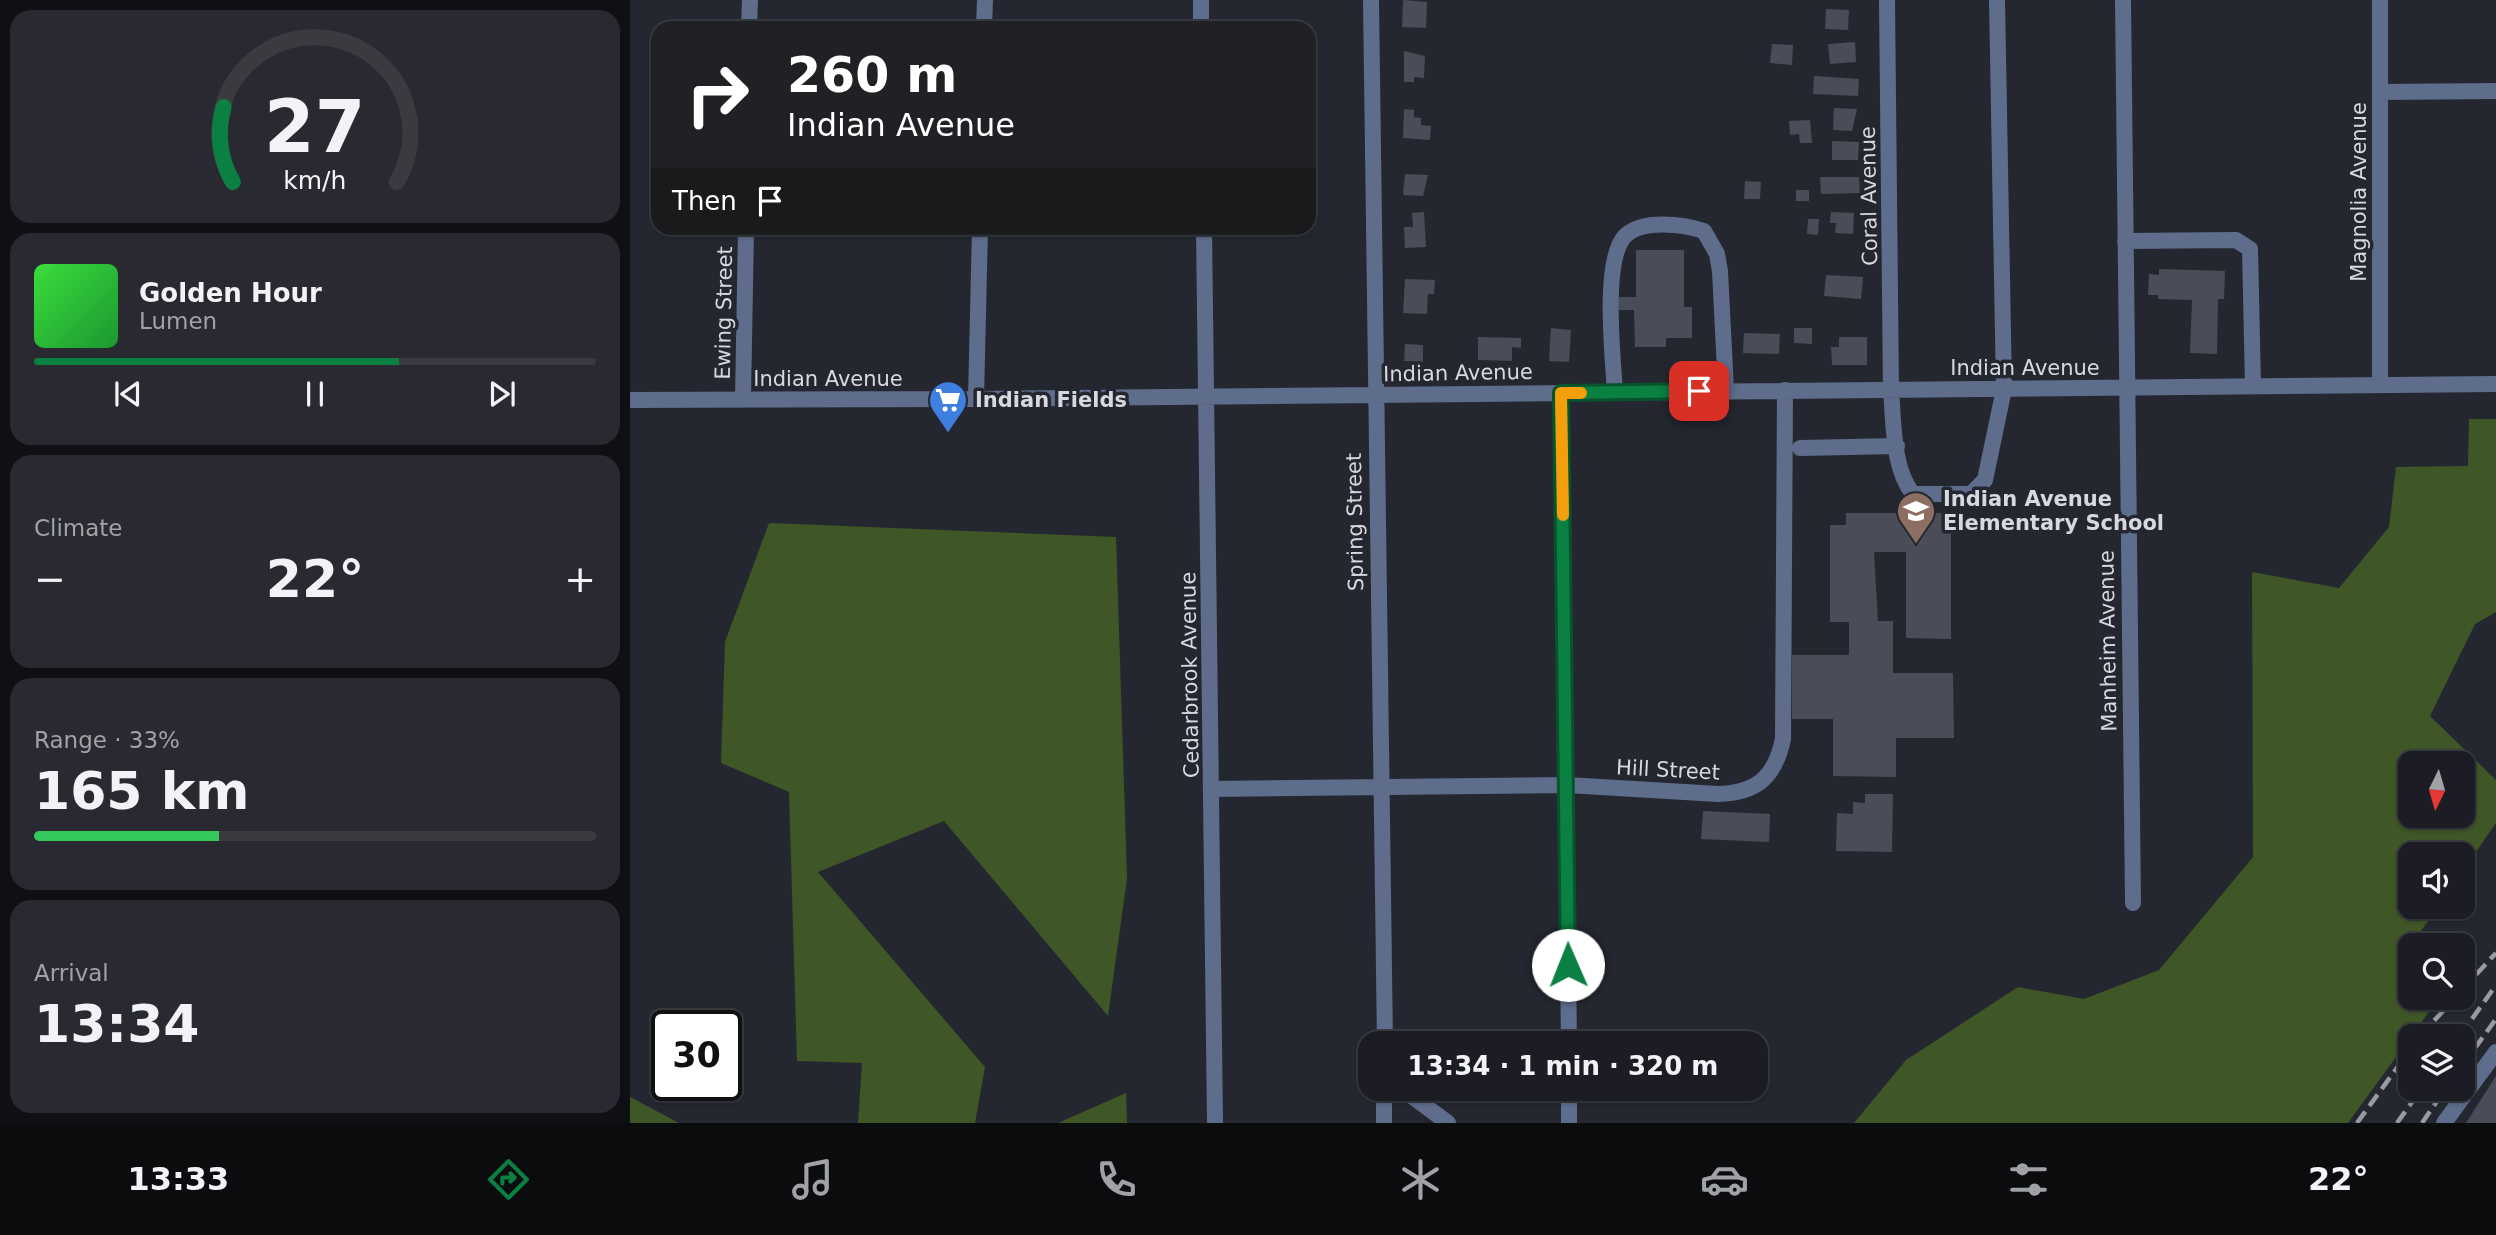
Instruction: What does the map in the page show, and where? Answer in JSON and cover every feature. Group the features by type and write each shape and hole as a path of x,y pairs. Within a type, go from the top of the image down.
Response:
{"street":[{"path":"749,21 750,0"},
{"path":"984,21 985,0"},
{"path":"1201,0 1201,21"},
{"name":"Spring Street","path":"1371,0 1384,1031"},
{"name":"Coral Avenue","path":"1887,0 1891,391 1897,446 1905,483 1913,494 1971,494 1985,480 2004,389"},
{"path":"1997,0 2004,389"},
{"name":"Manheim Avenue","path":"2123,0 2133,903"},
{"name":"Magnolia Avenue","path":"2380,0 2380,385"},
{"path":"2381,92 2496,91"},
{"path":"1615,392 1611,295 1617,251 1624,237 1637,228 1665,226 1704,231 1717,254 1727,390"},
{"name":"Ewing Street","path":"743,400 746,235"},
{"path":"976,399 980,235"},
{"name":"Cedarbrook Avenue","path":"1203,235 1213,789 1215,1123"},
{"path":"2124,242 2236,240 2245,243 2250,249 2253,386"},
{"name":"Indian Avenue","path":"630,400 2496,384"},
{"name":"Hill Street","path":"1213,789 1566,785 1736,794 1762,783 1772,772 1783,739 1785,390"},
{"path":"1561,393 1569,1031"},
{"path":"1800,449 1897,446"},
{"path":"2444,1123 2496,1052"},
{"path":"1384,1101 1384,1123"},
{"path":"1418,1101 1448,1123"},
{"path":"1569,1101 1569,1123"}],"green space":[{"path":"2469,419 2496,419 2496,612 2475,624 2430,716 2466,751 2398,751 2398,828 2475,828 2475,760 2496,780 2496,823 2475,853 2475,842 2398,842 2398,919 2430,919 2419,933 2398,933 2398,1010 2430,1010 2420,1024 2398,1024 2398,1054 2348,1123 1854,1123 1906,1060 2018,987 2084,999 2159,970 2253,857 2252,572 2339,588 2389,527 2396,467 2468,466"},
{"path":"769,523 1116,537 1127,878 1108,1016 944,821 818,872 985,1067 975,1123 858,1123 862,1063 797,1061 789,792 721,763 725,642"},
{"path":"1126,1093 1127,1123 1058,1123"},
{"path":"630,1097 679,1123 630,1123"}],"building":[{"path":"1403,0 1427,2 1426,28 1402,27"},
{"path":"1826,9 1849,10 1848,30 1825,29"},
{"path":"1855,42 1856,62 1830,64 1828,44"},
{"path":"1772,44 1793,45 1792,65 1770,63"},
{"path":"1404,51 1425,56 1424,78 1414,77 1414,82 1404,82"},
{"path":"1814,76 1859,79 1858,96 1813,94"},
{"path":"1834,108 1857,109 1852,131 1833,130"},
{"path":"1404,109 1414,110 1414,117 1421,118 1421,125 1431,126 1430,140 1403,138"},
{"path":"1810,120 1812,143 1800,143 1799,134 1790,135 1789,121"},
{"path":"1832,141 1859,142 1858,160 1832,160"},
{"path":"1405,174 1428,175 1423,196 1403,195"},
{"path":"1820,177 1859,177 1860,193 1821,194"},
{"path":"1745,181 1761,182 1760,199 1744,199"},
{"path":"1796,190 1809,190 1809,201 1796,201"},
{"path":"1424,212 1426,247 1405,248 1404,227 1413,227 1412,213"},
{"path":"1831,212 1854,213 1853,234 1835,233 1836,223 1830,223"},
{"path":"1808,219 1819,219 1818,235 1807,234"},
{"path":"1636,250 1684,250 1684,307 1692,307 1692,338 1666,338 1666,347 1635,347 1634,310 1612,310 1612,297 1636,297"},
{"path":"2159,269 2225,271 2224,299 2218,299 2217,354 2190,353 2192,300 2158,299 2158,295 2148,295 2149,274 2159,275"},
{"path":"1826,275 1863,277 1861,299 1824,296"},
{"path":"1405,279 1435,280 1434,294 1428,294 1427,314 1403,313"},
{"path":"1551,328 1571,330 1569,362 1549,361"},
{"path":"1794,328 1812,328 1812,344 1794,343"},
{"path":"1744,333 1780,334 1779,354 1743,353"},
{"path":"1478,337 1521,338 1521,348 1512,347 1512,361 1478,360"},
{"path":"1839,337 1867,337 1867,365 1832,365 1831,347 1839,347"},
{"path":"1405,344 1423,345 1423,362 1404,361"},
{"path":"1846,513 1951,513 1951,639 1906,638 1906,552 1874,552 1878,621 1893,621 1893,673 1953,673 1954,738 1896,738 1896,777 1833,776 1833,719 1792,719 1792,655 1849,655 1849,622 1830,622 1830,525 1846,525"},
{"path":"1865,794 1893,794 1892,852 1836,851 1837,813 1853,814 1853,802 1865,803"},
{"path":"1703,811 1770,814 1769,842 1701,839"},
{"path":"2496,1076 2496,1123 2466,1123"}],"railway":[{"path":"2475,976 2496,953"},
{"path":"2468,1024 2496,985"},
{"path":"2431,1024 2444,1010"},
{"path":"2475,1048 2496,1019"},
{"path":"2357,1123 2398,1067"},
{"path":"2397,1123 2413,1101"},
{"path":"2422,1123 2437,1101"}],"slow traffic":[{"path":"1563,515 1561,393 1581,393"}],"place":[{"name":"Indian Fields","path":"948,434"},
{"name":"Indian Avenue Elementary School","path":"1916,545"}],"route":[{"path":"1568,965 1561,393 1699,391"}]}
